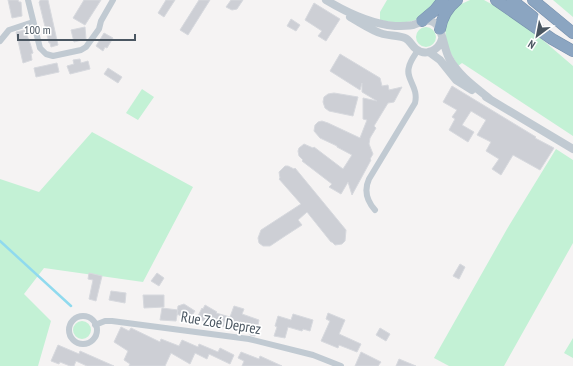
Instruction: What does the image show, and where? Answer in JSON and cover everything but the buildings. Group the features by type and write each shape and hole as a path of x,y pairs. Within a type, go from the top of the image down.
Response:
{"highway":[{"path":"419,23 435,10 443,0"},
{"path":"441,34 445,13 458,0"},
{"path":"496,0 552,39 573,51"},
{"path":"512,0 573,51"},
{"path":"533,0 573,33"},
{"path":"544,0 573,26"}],"street":[{"path":"28,0 40,48 46,54 57,56 81,50 86,47 99,29 102,18 113,0"},
{"path":"327,1 360,17 378,23 399,26 432,22 438,25 447,54 456,68 470,84 490,99"},
{"path":"327,1 345,14 375,31 387,35 402,37 418,50 424,52 429,52 438,48 441,34"},
{"path":"0,41 8,30 33,22"},
{"path":"411,43 411,33 419,23"},
{"path":"375,210 368,199 367,185 369,179 415,103 416,92 408,71 410,63 418,50"},
{"path":"429,52 440,60 456,80 573,149"},
{"name":"Rue Zoé Deprez","path":"82,317 92,320 95,324 96,335 93,340 83,344 78,344 73,341 69,331 72,321 76,318 82,317"},
{"name":"Rue Zoé Deprez","path":"95,324 105,321 112,321 242,338 313,355 341,366"}],"green space":[{"path":"387,0 437,0 430,10 420,18 409,22 391,22 380,20 380,12"},
{"path":"470,0 484,0 504,11 530,29 573,66 573,136 462,63 458,66 447,46 445,28 446,19 457,6"},
{"path":"553,0 573,0 573,17"},
{"path":"426,27 433,30 436,37 433,44 426,47 419,44 416,37 419,30"},
{"path":"142,89 154,97 138,120 126,113"},
{"path":"92,132 193,187 143,282 44,268 24,294 51,321 38,366 0,366 0,179 39,192"},
{"path":"556,149 573,160 573,243 504,366 449,366 434,358 507,229"},
{"path":"82,321 88,324 91,330 88,336 82,339 76,336 73,330 76,324"},
{"path":"573,338 573,358 564,353"}],"waterway":[{"path":"0,241 71,306"}]}
